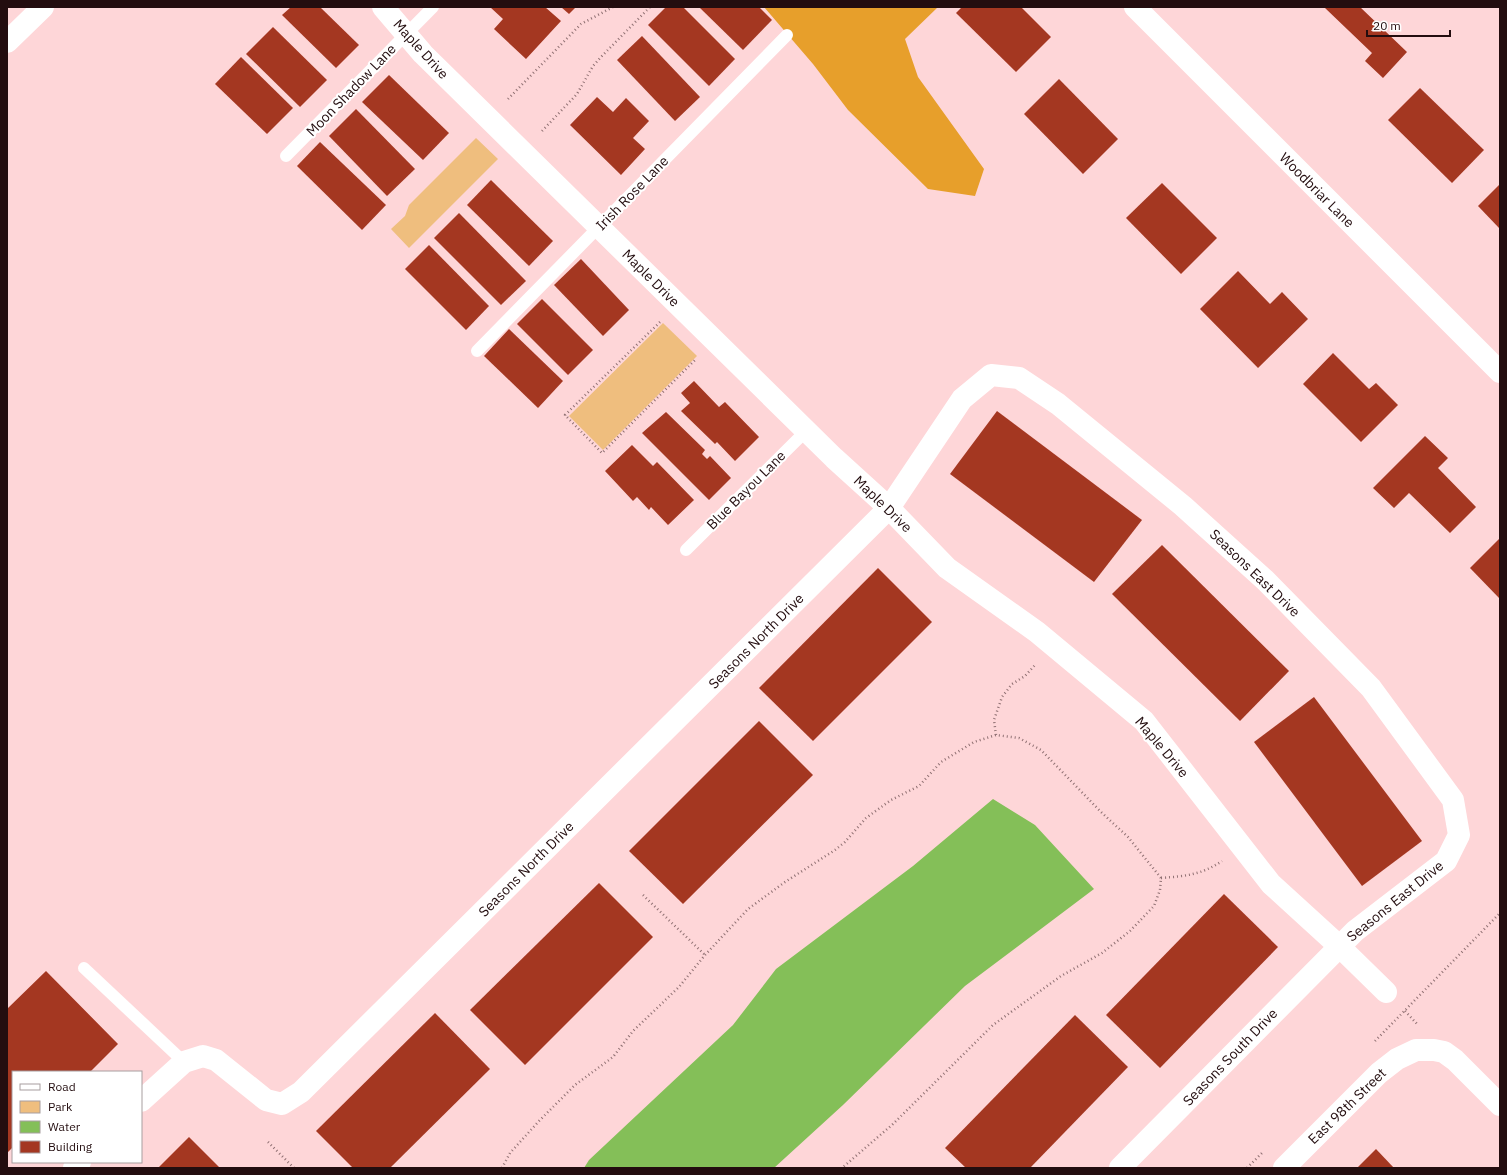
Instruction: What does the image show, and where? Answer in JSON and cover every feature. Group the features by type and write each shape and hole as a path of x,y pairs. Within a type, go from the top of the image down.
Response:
{"street":[{"path":"7,42 43,7"},
{"name":"Maple Drive","path":"383,7 423,54 806,431 889,508 947,568 1037,632 1144,721 1271,884 1339,946 1386,992"},
{"name":"Woodbriar Lane","path":"1135,7 1500,372"},
{"name":"Seasons East Drive","path":"889,508 962,399 990,375 1019,378 1058,404 1178,501 1265,580 1370,688 1453,800 1459,835 1446,861 1355,931 1339,946"},
{"name":"Seasons North Drive","path":"142,1100 184,1062 202,1056 216,1060 266,1100 271,1102 282,1104 301,1092 889,508"},
{"name":"Seasons South Drive","path":"1120,1168 1339,946"},
{"name":"East 98th Street","path":"1284,1168 1379,1073 1397,1059 1416,1050 1434,1050 1444,1052 1455,1060 1500,1105"}],"lane":[{"name":"Moon Shadow Lane","path":"286,156 433,7"},
{"name":"Irish Rose Lane","path":"477,351 787,35"},
{"name":"Blue Bayou Lane","path":"686,550 806,431"},
{"path":"84,968 184,1062"}],"path":[{"path":"508,99 581,24 613,7"},
{"path":"542,131 577,94 598,61 650,7"},
{"path":"664,319 565,415 602,453 700,355"},
{"path":"996,735 994,720 1002,697 1012,684 1025,676 1039,660"},
{"path":"502,1168 510,1154 539,1121 575,1085 613,1057 632,1031 679,987 705,955 748,909 785,882 846,842 866,818 891,800 919,786 941,762 974,742 996,735 1019,738 1041,750 1101,812 1128,837 1161,878 1160,890 1154,906 1130,931 1102,953 1061,976 992,1025 893,1124 842,1168"},
{"path":"1161,878 1190,876 1207,871 1224,860"},
{"path":"643,895 705,955"},
{"path":"1370,1046 1500,913"},
{"path":"268,1142 294,1168"},
{"path":"1247,1168 1264,1151"}],"green space":[{"path":"476,138 498,159 409,248 391,229 405,216 409,205"},
{"path":"663,323 697,356 603,450 569,416"}],"shaded area":[{"path":"764,7 938,7 905,39 918,77 984,169 975,196 928,189 848,110 813,64"}],"water":[{"path":"993,799 1035,825 1094,889 965,986 843,1105 774,1168 584,1168 589,1160 733,1025 776,969 913,866"}],"building":[{"path":"291,7 320,7 359,45 336,68 282,15"},
{"path":"490,7 545,7 561,21 526,59 494,29 503,19"},
{"path":"561,7 576,7 569,14"},
{"path":"666,7 683,7 735,59 709,86 648,25"},
{"path":"699,7 759,7 772,20 743,50"},
{"path":"962,7 1021,7 1051,37 1016,72 956,13"},
{"path":"1360,7 1407,52 1383,78 1365,61 1372,53 1325,8"},
{"path":"273,27 327,80 300,107 246,54"},
{"path":"642,36 700,97 675,121 617,60"},
{"path":"241,57 293,108 267,134 215,84"},
{"path":"389,75 449,133 423,160 362,102"},
{"path":"1059,79 1118,139 1083,174 1024,114"},
{"path":"1420,88 1484,150 1452,183 1388,120"},
{"path":"597,97 613,112 626,98 649,121 633,138 645,149 621,175 570,125"},
{"path":"356,109 415,169 387,196 329,136"},
{"path":"320,142 386,205 362,230 297,166"},
{"path":"491,180 553,241 529,266 467,205"},
{"path":"1162,183 1217,238 1181,274 1126,218"},
{"path":"1500,184 1500,229 1478,206"},
{"path":"459,213 526,281 501,305 434,238"},
{"path":"429,245 489,306 466,330 405,269"},
{"path":"581,259 629,310 603,336 554,285"},
{"path":"1238,271 1270,304 1282,292 1308,319 1258,368 1200,309"},
{"path":"542,299 593,350 568,375 517,324"},
{"path":"509,329 563,381 538,408 484,356"},
{"path":"1333,353 1369,389 1376,383 1398,405 1361,442 1303,384"},
{"path":"694,381 719,407 725,402 759,437 735,461 717,442 715,444 681,411 690,403 681,393"},
{"path":"997,411 1142,520 1094,582 950,474"},
{"path":"666,412 705,450 702,454 707,459 710,456 731,478 709,500 642,433"},
{"path":"1425,436 1448,458 1438,468 1476,507 1450,533 1409,493 1394,508 1373,488"},
{"path":"632,445 653,466 657,462 694,500 668,525 651,507 649,510 637,497 633,501 605,471"},
{"path":"1500,538 1500,599 1470,568"},
{"path":"1162,545 1289,671 1240,721 1112,594"},
{"path":"878,568 932,622 813,741 759,688"},
{"path":"1314,697 1422,841 1362,886 1254,742"},
{"path":"759,721 813,775 683,904 629,851"},
{"path":"599,883 653,937 525,1065 470,1010"},
{"path":"1224,894 1278,947 1160,1068 1106,1015"},
{"path":"46,971 118,1044 91,1071 12,1071 12,1148 7,1153 7,1009"},
{"path":"435,1013 490,1069 390,1168 353,1168 316,1131"},
{"path":"1075,1015 1128,1067 1030,1168 966,1168 945,1148"},
{"path":"189,1137 220,1168 158,1168"},
{"path":"1376,1149 1394,1168 1357,1168"}]}
